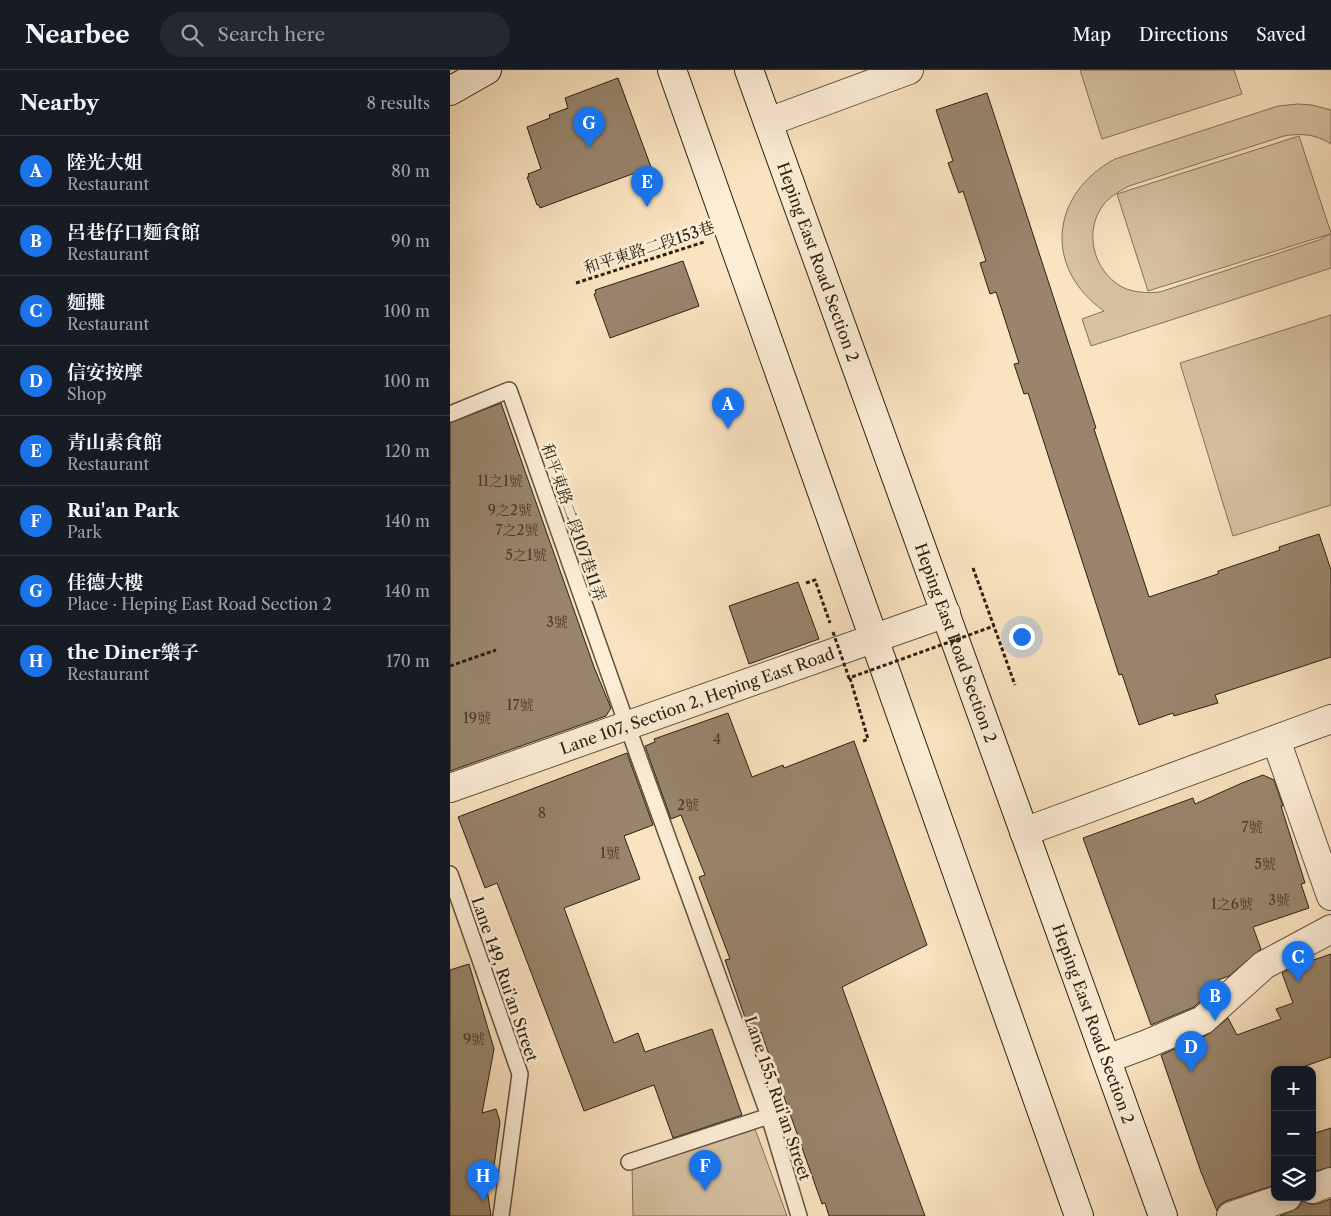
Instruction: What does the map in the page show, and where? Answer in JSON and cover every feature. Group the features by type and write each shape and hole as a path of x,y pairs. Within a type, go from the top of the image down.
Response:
{"main road":[{"path":"450,91 487,70"},
{"path":"672,70 1079,1216"},
{"name":"Heping East Road Section 2","path":"749,70 1163,1216"},
{"path":"768,122 909,70"},
{"name":"Lane 107, Section 2, Heping East Road","path":"450,788 946,613"},
{"path":"1024,832 1331,720"},
{"path":"1276,740 1331,896"},
{"path":"1107,1059 1202,1020 1264,965 1331,929"},
{"path":"1316,1188 1331,1182"},
{"path":"1231,1216 1275,1201"}],"lane":[{"name":"和平東路二段107巷11弄","path":"450,414 509,390 627,725"},
{"name":"Lane 155, Rui'an Street","path":"627,725 768,1116 799,1216"},
{"name":"Lane 149, Rui'an Street","path":"450,874 520,1074 501,1216"},
{"path":"629,1162 768,1116"}],"path":[{"name":"和平東路二段153巷","path":"576,284 730,233"},
{"path":"973,568 1015,685"},
{"path":"806,583 815,580 849,678 868,739 861,742"},
{"path":"849,678 994,626"},
{"path":"450,666 496,650"}],"shaded area":[{"path":"1080,70 1234,70 1242,94 1102,139"},
{"path":"1312,105 1331,110 1331,144 1320,138 1308,135 1284,136 1129,186 1119,192 1104,204 1098,214 1094,226 1094,249 1104,271 1122,287 1136,291 1160,292 1319,240 1330,234 1148,291 1117,194 1299,136 1331,233 1331,268 1091,346 1082,319 1104,311 1084,294 1071,274 1064,253 1062,232 1067,211 1077,191 1093,174 1115,159 1278,106"},
{"path":"1331,315 1331,505 1233,536 1180,363"},
{"path":"755,1129 787,1216 633,1216 632,1166"}],"building":[{"path":"618,78 651,167 540,208 537,205 527,177 529,177 528,174 541,169 527,127 550,118 549,115 568,108 565,98"},
{"path":"987,93 1149,597 1218,574 1218,571 1280,550 1279,547 1319,534 1331,570 1331,657 1215,695 1218,703 1174,716 1173,713 1139,725 1122,674 1119,675 1028,393 1024,394 1014,364 1019,363 996,292 990,294 980,263 986,261 963,191 959,193 948,163 953,161 936,110"},
{"path":"683,261 699,306 610,338 594,294 596,293 595,290"},
{"path":"501,403 594,667 611,708 606,716 450,771 450,423"},
{"path":"798,582 819,639 749,664 729,606"},
{"path":"728,713 752,777 783,765 784,768 854,741 927,945 842,987 925,1216 829,1216 825,1203 822,1204 761,1032 751,1035 725,960 730,959 699,877 705,875 681,815 671,819 645,746 655,742 654,739"},
{"path":"627,753 653,825 624,836 640,879 564,908 614,1043 638,1033 645,1052 712,1029 742,1115 673,1138 654,1085 584,1111 497,883 485,888 458,817"},
{"path":"1263,775 1274,780 1283,806 1281,806 1305,883 1301,884 1309,908 1253,927 1261,949 1229,976 1218,980 1220,984 1194,1007 1151,1025 1083,838 1193,798 1195,804"},
{"path":"1331,954 1331,1057 1305,1066 1271,1066 1271,1186 1226,1201 1220,1205 1217,1211 1201,1172 1161,1055 1209,1034 1228,1018 1237,1035 1281,1019 1276,1009 1293,1003 1282,973"},
{"path":"469,964 494,1049 482,1113 496,1109 500,1122 493,1173 485,1175 491,1216 450,1216 450,970"},
{"path":"1331,1128 1331,1167 1316,1171 1316,1156 1316,1133"},
{"path":"1331,1199 1331,1216 1280,1216 1298,1208 1302,1201 1317,1204"}],"place":[{"name":"佳德大樓","path":"589,148"},
{"name":"青山素食館","path":"647,207"},
{"name":"陸光大姐","path":"728,429"},
{"name":"麵攤","path":"1298,982"},
{"name":"呂巷仔口麵食館","path":"1215,1021"},
{"name":"信安按摩","path":"1191,1072"},
{"name":"Rui'an Park","path":"705,1191"},
{"name":"the Diner樂子","path":"483,1201"}]}
